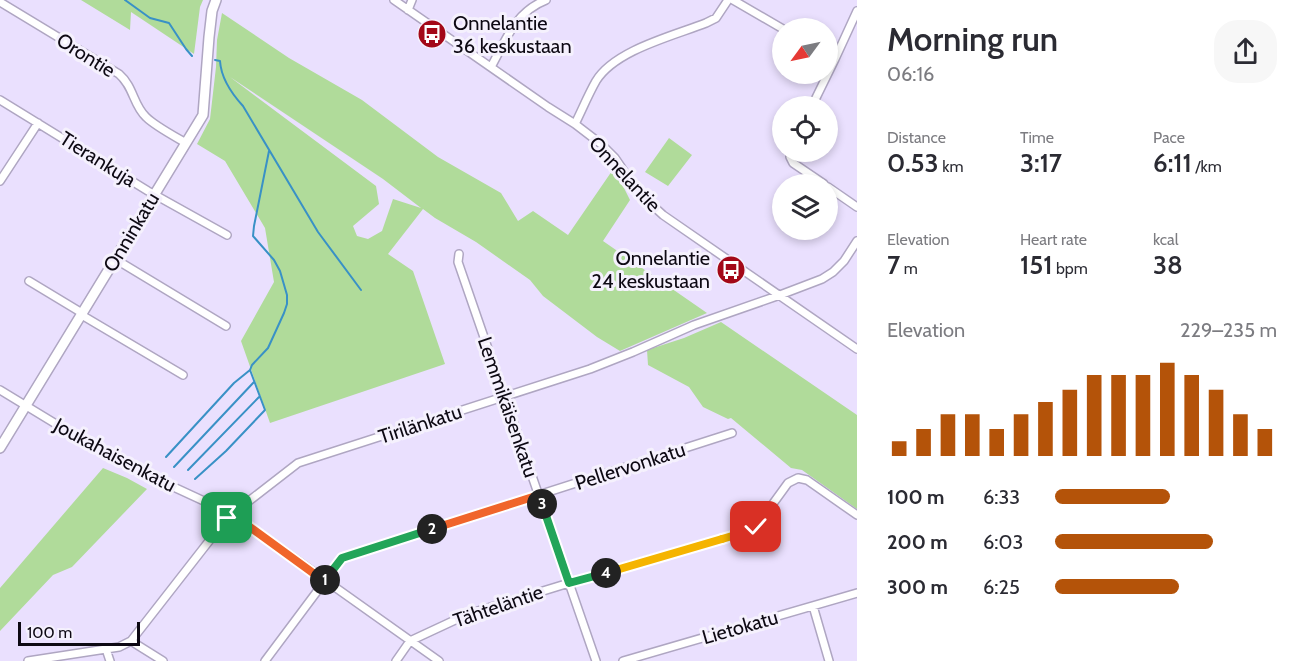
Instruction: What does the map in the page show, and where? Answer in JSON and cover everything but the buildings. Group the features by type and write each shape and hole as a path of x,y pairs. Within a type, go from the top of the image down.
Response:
{"street":[{"name":"Onninkatu","path":"0,448 203,115 212,11 216,0"},
{"name":"Onnelantie","path":"393,0 602,144 615,158 639,193 663,216 857,349"},
{"path":"408,10 412,0"},
{"path":"491,67 519,17 546,0"},
{"path":"575,124 596,81 608,67 628,52 716,18 728,0"},
{"path":"733,0 772,23"},
{"name":"Orontie","path":"0,2 118,74 127,81 146,118 186,143"},
{"path":"817,96 857,11"},
{"name":"Tierankuja","path":"0,100 227,235"},
{"path":"0,181 38,123"},
{"path":"793,162 809,174"},
{"path":"838,194 857,207"},
{"name":"Tirilänkatu","path":"131,641 227,518 298,463 590,369 694,325 811,284 833,272 844,261 857,241"},
{"name":"Lemmikäisenkatu","path":"459,254 458,262 596,661"},
{"path":"115,259 226,326"},
{"path":"29,281 82,313 85,318 183,375"},
{"name":"Joukahaisenkatu","path":"0,390 126,465 232,514 439,661"},
{"name":"Pellervonkatu","path":"265,661 342,558 732,433"},
{"name":"Tähteläntie","path":"410,641 468,614 749,531 756,527 788,483 798,478 807,480 857,515"},
{"name":"Lietokatu","path":"623,661 857,593"},
{"path":"813,606 829,661"},
{"path":"28,661 119,647 131,641 163,661"},
{"path":"396,661 410,641"},
{"path":"106,649 111,661"}],"green space":[{"path":"81,0 203,0 200,7 194,54 131,12 130,30"},
{"path":"222,13 289,58 362,100 438,157 501,193 518,221 533,211 568,235 614,168 630,200 603,241 707,313 620,351 597,337 543,296 530,280 476,242 423,209 388,254 413,271 445,364 270,423 241,341 274,282 265,228 225,161 197,144 210,119 217,40","holes":["230,77 383,179 421,208 393,199 382,231 368,239 357,236 353,226 379,204 376,186"]},
{"path":"669,138 692,155 668,186 645,172"},
{"path":"721,322 857,415 857,509 802,470 791,468 731,418 728,419 703,407 689,387 648,365 647,350 684,338"},
{"path":"103,468 147,489 72,567 53,575 0,631 0,588"}],"waterway":[{"path":"125,0 150,18 169,23 192,56"},
{"path":"215,60 220,61 222,73 228,85 243,106 318,232 361,290"},
{"path":"166,457 234,383 250,370 268,348 284,313 287,295 280,271 274,260 253,236 269,151"},
{"path":"195,479 226,451 265,410 250,370"},
{"path":"174,467 254,382"},
{"path":"188,470 259,397"}],"place":[{"name":"Onnelantie 36 keskustaan","path":"432,34"},
{"name":"Onnelantie 24 keskustaan","path":"731,270"}],"route":[{"path":"227,518 232,514 324,581 342,558 539,495 569,583 749,531 756,527"}]}
